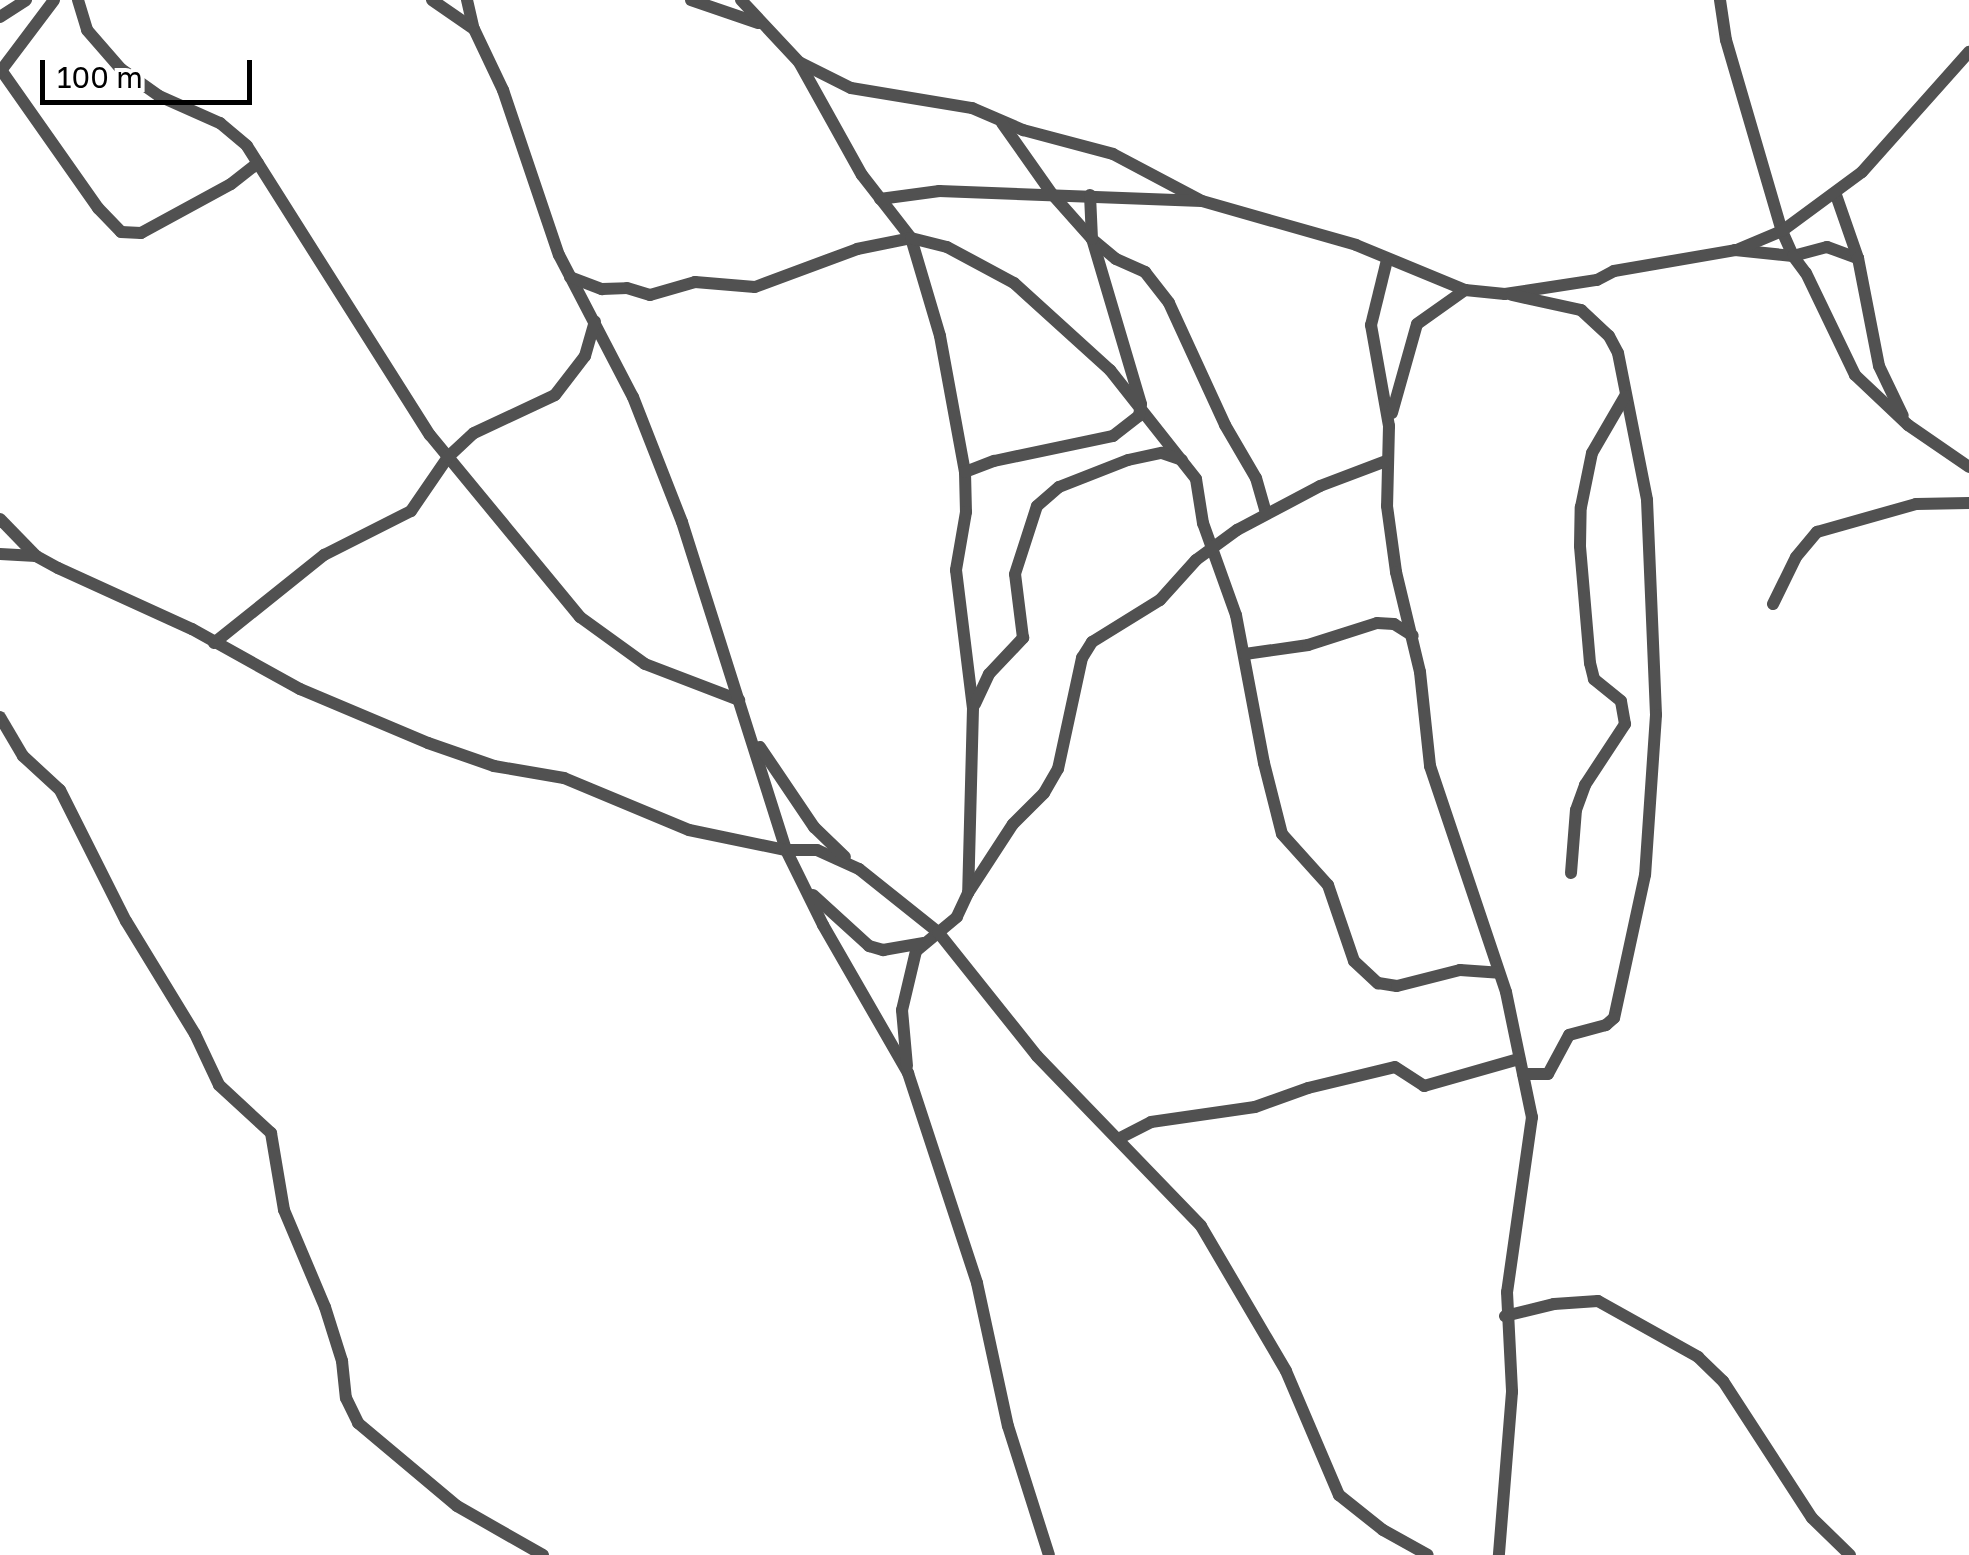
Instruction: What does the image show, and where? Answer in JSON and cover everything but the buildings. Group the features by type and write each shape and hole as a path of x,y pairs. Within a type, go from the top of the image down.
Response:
{"street":[{"path":"0,17 26,0"},
{"path":"54,0 1,71 98,208 121,232 142,233 231,184 258,164"},
{"path":"78,0 87,30 122,69 159,96 220,123 247,146 448,457 496,511 553,588 590,626 645,664 740,700"},
{"path":"432,0 474,29"},
{"path":"467,0 474,29 504,90 536,193 570,277 634,398 682,522 786,850 908,1073 977,1283 1008,1426 1048,1555"},
{"path":"691,0 761,24"},
{"path":"741,0 799,62 880,199 911,238 940,336 965,472 966,512 957,594 973,708 968,893"},
{"path":"1720,0 1726,40 1782,231 1855,374 1908,425 1969,467"},
{"path":"1505,294 1597,280 1614,270 1735,250 1782,231 1836,195 1894,142 1969,52"},
{"path":"799,62 851,88 951,104 1002,123 1113,154 1202,201 1356,246 1464,290 1567,305 1598,324 1618,353 1647,500 1656,714 1645,875 1614,1018 1606,1025 1569,1035 1548,1074 1521,1066 1424,1086 1400,1068 1386,1069 1293,1092 1256,1107 1151,1122 1118,1139"},
{"path":"1002,123 1052,194 1092,239 1116,258 1145,272 1169,304 1225,424 1256,478 1266,514"},
{"path":"880,199 939,191 1202,201"},
{"path":"965,472 994,461 1113,436 1134,423 1141,404 1092,239 1090,195"},
{"path":"1836,195 1858,258 1879,366 1908,425"},
{"path":"570,277 602,289 628,288 650,295 695,282 756,287 857,249 911,238 947,247 1014,283 1110,370 1141,404 1184,461 1199,490 1201,514 1245,654 1264,762 1282,834 1328,885 1354,961 1378,983 1389,986 1460,970 1499,972"},
{"path":"1735,250 1793,256 1827,246 1858,258"},
{"path":"1387,260 1371,325 1389,426"},
{"path":"1464,290 1416,324 1389,426 1386,461 1390,537 1413,636 1430,766 1499,972 1521,1066 1532,1138 1519,1197 1505,1316 1512,1392 1499,1555"},
{"path":"214,642 324,554 411,511 448,457 484,426 555,394 586,356 595,320"},
{"path":"1572,873 1576,810 1585,785 1625,724 1621,701 1594,679 1580,546 1581,507 1592,453 1625,396"},
{"path":"973,708 989,674 1023,638 1015,574 1037,506 1060,487 1128,460 1162,453 1184,461"},
{"path":"908,1073 902,1010 916,951 957,917 1013,824 1044,793 1058,769 1086,648 1173,590 1212,547 1266,514 1346,474 1386,461"},
{"path":"1772,604 1796,557 1816,532 1916,504 1969,503"},
{"path":"0,519 36,556 316,696 464,757 564,778 689,830 786,850 818,850 854,866"},
{"path":"0,554 36,556"},
{"path":"1245,654 1308,645 1377,623 1394,624 1413,636"},
{"path":"0,717 23,756 60,790 126,921 195,1034 219,1084 271,1133 284,1210 325,1307 342,1361 346,1398 358,1424 457,1506 543,1555"},
{"path":"750,732 814,827 854,866 938,932 1017,1034 1211,1238 1286,1370 1339,1495 1383,1530 1428,1555"},
{"path":"804,885 869,946 883,950 924,942"},
{"path":"1505,1316 1554,1304 1606,1302 1698,1357 1723,1381 1812,1518 1850,1555"}]}
